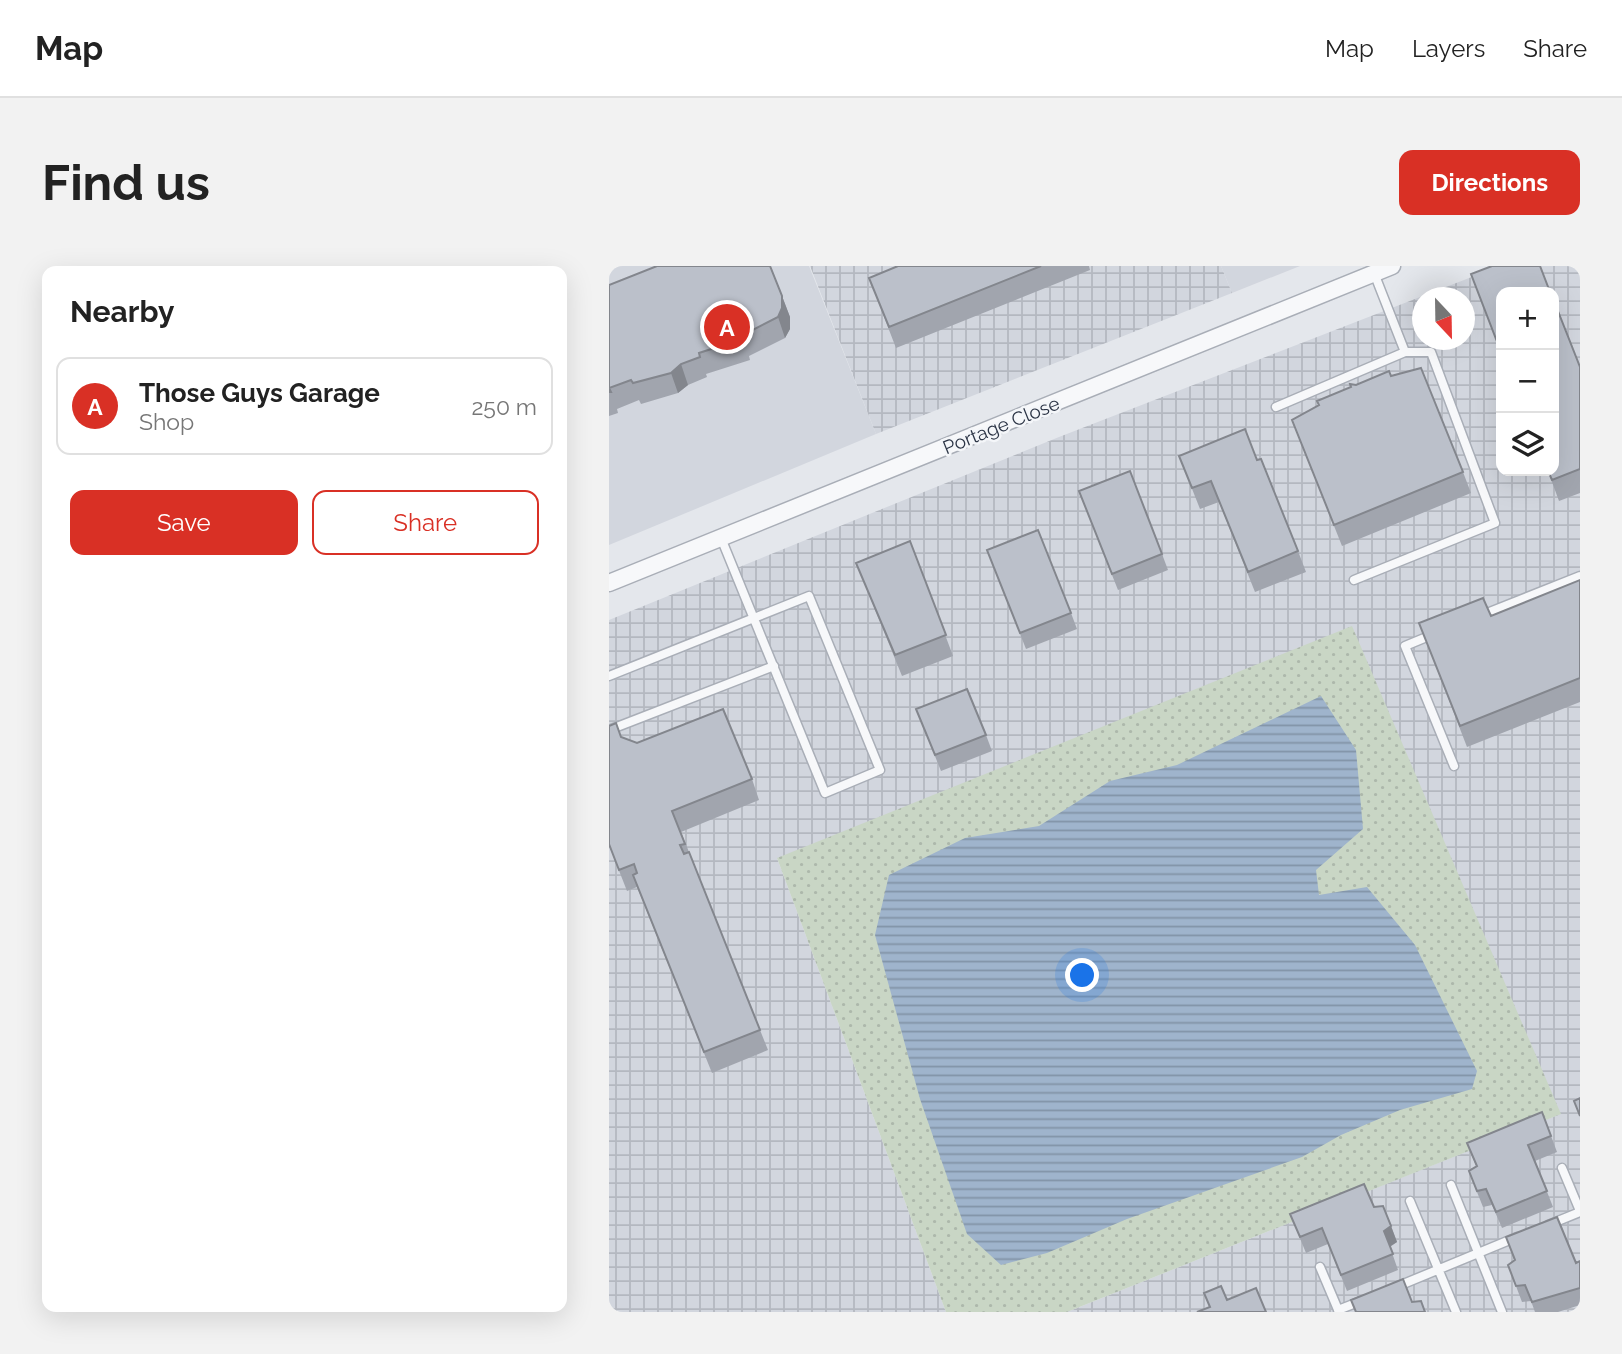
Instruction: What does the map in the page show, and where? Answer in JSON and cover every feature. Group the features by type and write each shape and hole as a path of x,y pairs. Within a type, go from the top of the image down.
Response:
{"street":[{"name":"Portage Close","path":"609,583 1392,266"}],"lane":[{"path":"1374,273 1405,352"},
{"path":"1276,407 1405,352 1431,352 1495,523 1354,580"},
{"path":"609,676 754,618 809,596 880,769 825,793 774,666 754,618 721,538"},
{"path":"1478,617 1580,576"},
{"path":"1441,631 1405,646 1454,766"},
{"path":"609,730 774,666"},
{"path":"1542,1227 1580,1211 1562,1168"},
{"path":"1451,1185 1502,1312"},
{"path":"1410,1201 1456,1312"},
{"path":"1388,1290 1529,1232"},
{"path":"1321,1267 1338,1311 1375,1295"}],"shaded area":[{"path":"609,266 809,266 876,434 609,545"},
{"path":"810,266 1221,266 1232,293 876,434"},
{"path":"1221,266 1300,266 1232,293"},
{"path":"1500,266 1580,266 1580,1312 1067,1312 1560,1114 777,858 946,1312 609,1312 609,620 1059,437 1412,300 1412,350 1475,350 1475,287 1446,287"}],"green space":[{"path":"1352,626 1561,1114 1067,1312 946,1312 777,858"}],"water":[{"path":"1321,696 1356,750 1363,829 1316,870 1319,895 1367,887 1415,945 1477,1071 1472,1089 1400,1110 1341,1135 1302,1157 1127,1219 1047,1253 1001,1265 967,1234 920,1099 875,935 889,875 965,838 1039,826 1110,781 1177,765"}],"building":[{"path":"657,266 770,266 782,296 782,308 778,317 741,336 742,339 699,353 700,357 681,364 671,373 633,383 631,380 609,388 609,285"},
{"path":"898,266 1041,266 889,327 869,278"},
{"path":"1492,266 1540,266 1548,287 1496,287 1496,339 1471,274"},
{"path":"1559,314 1580,367 1580,469 1552,480 1550,476 1559,476"},
{"path":"1421,368 1463,472 1334,525 1292,420 1319,405 1317,401 1351,387 1350,384 1356,385 1389,371 1391,376"},
{"path":"1245,429 1257,460 1261,459 1298,551 1248,572 1211,481 1192,488 1179,456"},
{"path":"1130,471 1162,554 1112,574 1079,491"},
{"path":"1038,530 1071,613 1020,633 987,550"},
{"path":"910,541 946,635 895,655 856,563"},
{"path":"1580,580 1580,678 1460,726 1419,623 1483,598 1491,616"},
{"path":"967,689 986,735 935,755 916,709"},
{"path":"723,709 752,779 672,811 685,844 680,845 684,854 689,852 760,1030 704,1052 633,875 637,873 634,864 619,870 609,844 609,726 616,723 621,737 637,743"},
{"path":"1580,1098 1580,1116 1574,1101"},
{"path":"1542,1112 1551,1136 1528,1145 1547,1191 1496,1212 1486,1189 1477,1191 1469,1171 1477,1166 1467,1143"},
{"path":"1364,1184 1374,1207 1383,1206 1391,1226 1384,1231 1393,1254 1341,1275 1322,1228 1300,1237 1290,1214"},
{"path":"1557,1217 1576,1263 1580,1261 1580,1288 1532,1302 1525,1285 1516,1286 1508,1265 1515,1260 1506,1237"},
{"path":"1403,1279 1412,1302 1421,1301 1425,1312 1356,1312 1351,1300"},
{"path":"1221,1286 1227,1300 1256,1288 1266,1312 1197,1312 1210,1307 1204,1293"}],"place":[{"name":"Those Guys Garage","path":"727,327"}]}
